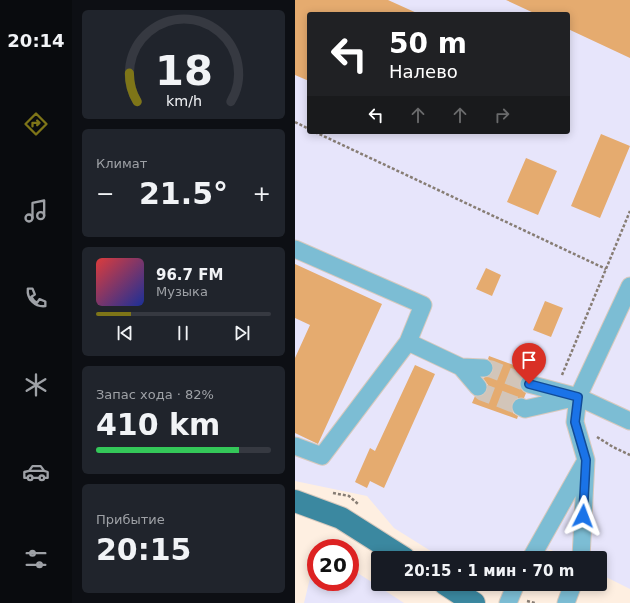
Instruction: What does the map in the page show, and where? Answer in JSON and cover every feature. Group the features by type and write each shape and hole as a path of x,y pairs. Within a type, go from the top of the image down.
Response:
{"main road":[{"path":"298,507 341,518 393,551"},
{"path":"456,591 474,603"}],"lane":[{"path":"295,249 423,305 408,342 322,456 295,446"},
{"path":"581,551 586,460 575,422 578,397 630,286"},
{"path":"408,342 461,367 484,368"},
{"path":"461,367 478,387"},
{"path":"529,384 578,397 630,421"},
{"path":"521,407 525,409 578,397"},
{"path":"535,551 586,460"},
{"path":"508,603 513,591"},
{"path":"566,603 570,591"}],"path":[{"path":"295,122 307,128"},
{"path":"319,134 606,270"}],"shaded area":[{"path":"295,0 630,0 630,589 607,578 607,551 553,551 549,549 548,551 431,551 394,528 367,496 295,481"},
{"path":"359,574 371,582 371,591 385,591 404,603 304,603 307,590 359,591"}],"building":[{"path":"295,0 388,0 415,12 307,12 307,80 295,75"},
{"path":"506,0 630,0 630,58 570,30 570,12 532,12"},
{"path":"601,134 630,146 600,218 571,206"},
{"path":"526,158 557,171 538,215 507,202"},
{"path":"295,264 382,304 318,444 295,433 295,358 310,325 295,318"},
{"path":"486,268 501,275 492,296 476,289"},
{"path":"545,301 563,308 551,337 533,330"},
{"path":"489,356 533,372 532,375 522,377 519,381 519,387 526,393 524,398 516,398 512,403 511,408 513,413 518,416 517,419 472,403 475,396 484,395 487,390 488,385 483,378 492,374 494,368 493,363 488,359"},
{"path":"415,365 435,374 384,488 370,481 367,488 355,482 370,448 375,451"}],"tunnel":[{"path":"484,368 491,369 529,384"},
{"path":"478,387 482,392 521,407"}],"route":[{"path":"529,384 578,397 575,422 586,460 583,516"}]}
